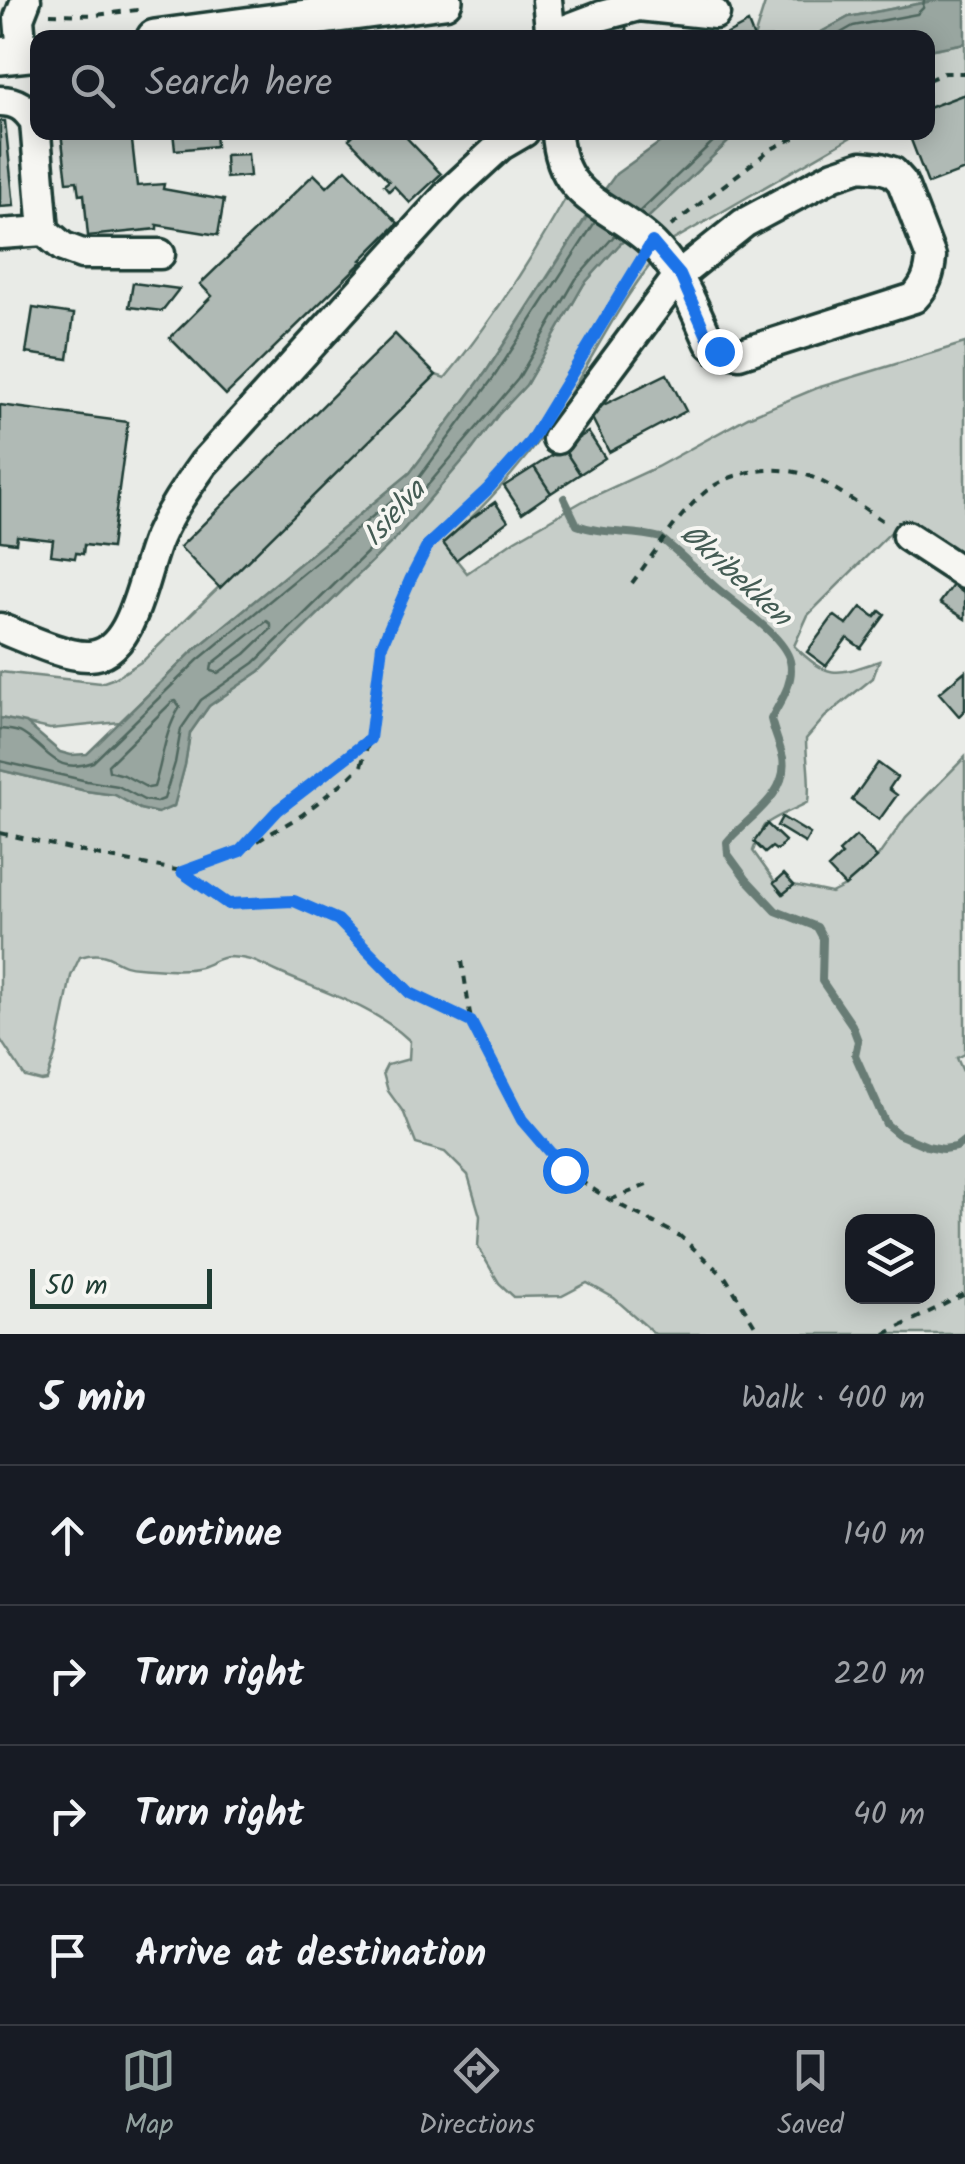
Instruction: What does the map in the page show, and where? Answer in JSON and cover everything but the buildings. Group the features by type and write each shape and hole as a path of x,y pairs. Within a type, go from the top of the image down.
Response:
{"main road":[{"path":"154,22 444,0"}],"street":[{"path":"547,0 550,30"},
{"path":"566,30 639,6 715,14"},
{"path":"20,54 22,9"},
{"path":"0,101 16,103 30,115"},
{"path":"36,140 44,231"},
{"path":"0,628 70,654 105,654 113,647 130,621 157,540 178,498 204,463 451,191 510,140"},
{"path":"543,440 680,275 744,224 834,175 860,166 892,172 902,182 931,257 926,285 914,298 739,354 719,351 710,343 680,275 652,242 586,196 569,178 558,140"},
{"path":"0,234 44,231 64,248 82,254 160,254"},
{"path":"907,536 965,574"}],"path":[{"path":"22,9 154,22"},
{"path":"935,77 965,73"},
{"path":"570,375 652,242 771,149 790,140"},
{"path":"182,872 240,851 302,815 361,766 370,739 382,645 428,545 543,440"},
{"path":"632,584 694,502 728,480 761,470 790,470 815,478 907,536"},
{"path":"240,851 278,810 370,739"},
{"path":"0,832 182,872 228,904 294,901 338,920 410,993 471,1022"},
{"path":"462,961 471,1022 522,1120 565,1170 610,1200 680,1236 726,1278 760,1334"},
{"path":"610,1200 647,1186"},
{"path":"884,1334 965,1294"}],"shaded area":[{"path":"766,0 938,0 849,17 825,30 757,30"},
{"path":"965,43 965,94 935,105 935,49"},
{"path":"730,140 846,140 670,242 655,259 627,297 542,436 494,494 443,543 467,573 583,501 657,467 748,417 817,388 965,343 965,564 900,523 808,615 794,646 816,664 842,672 879,661 873,678 825,717 806,739 808,802 766,824 753,851 783,893 794,885 831,893 877,858 906,817 965,757 965,1054 957,1058 965,1076 965,1334 655,1334 614,1298 587,1283 562,1296 514,1297 499,1283 478,1247 480,1216 468,1175 445,1152 416,1144 404,1113 388,1091 383,1073 387,1065 409,1059 410,1041 365,1009 251,960 225,957 200,967 177,969 129,966 99,955 80,957 71,976 47,1080 25,1077 0,1039 0,770 115,795 140,809 157,813 174,806 190,733 209,706 260,671 395,539 526,385 584,284 619,245"},
{"path":"568,194 591,209 486,372 410,473 191,653 120,722 50,729 0,718 0,672 101,683 144,660 436,375 445,378 511,289"}],"water":[{"path":"938,0 965,0 965,43 935,49 935,30 825,30 849,17"},
{"name":"Isielva","path":"663,140 730,140 619,245 584,284 526,385 395,539 260,671 209,706 190,733 174,806 158,813 140,809 115,795 0,770 0,718 26,723 60,752 87,754 191,653 410,473 486,372 616,174"}],"waterway":[{"name":"Økribekken","path":"564,498 577,525 661,538 768,630 786,651 790,677 771,719 783,758 780,783 765,805 727,842 728,854 776,911 817,927 823,938 822,981 852,1025 858,1041 855,1055 886,1124 898,1134 927,1146 956,1147 965,1140"}],"route":[{"path":"565,1170 522,1120 471,1022 410,993 338,920 294,901 228,904 182,872 240,851 278,810 370,739 382,645 428,545 487,490 530,442 652,242 680,275 710,343 719,351"}]}
